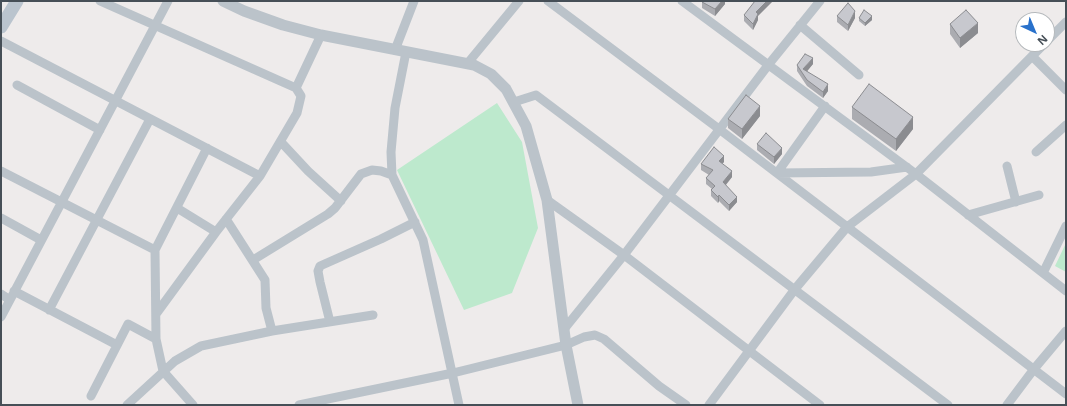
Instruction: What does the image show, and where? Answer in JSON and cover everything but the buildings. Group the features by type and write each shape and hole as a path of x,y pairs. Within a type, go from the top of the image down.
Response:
{"main road":[{"path":"1,27 17,1"}],"street":[{"path":"100,1 296,88 301,96 297,113 260,176 216,232 156,314"},
{"path":"1,317 168,1"},
{"path":"224,1 244,11 283,25 321,36 467,64 490,74 506,89 526,126 547,200 565,328 566,345 578,405"},
{"path":"414,1 400,51 391,152 392,175 415,222 426,252 459,405"},
{"path":"467,64 519,1"},
{"path":"548,1 777,173 1066,394"},
{"path":"682,1 907,167 1066,291"},
{"path":"565,328 624,255 769,64 820,1"},
{"path":"1055,33 1066,22"},
{"path":"800,25 860,75"},
{"path":"296,88 321,36"},
{"path":"1,41 260,176"},
{"path":"709,405 795,290 847,227 916,174 1036,52"},
{"path":"1032,56 1066,90"},
{"path":"17,85 100,130"},
{"path":"514,102 536,95 948,405"},
{"path":"777,173 825,106"},
{"path":"49,310 150,119"},
{"path":"1036,152 1066,125"},
{"path":"281,142 308,171 341,201"},
{"path":"193,405 163,371 156,339 155,250 207,148"},
{"path":"1007,166 1016,202"},
{"path":"777,173 871,172 907,167"},
{"path":"253,260 328,214 341,201 361,174 372,170 381,171 392,175"},
{"path":"1,171 155,250"},
{"path":"968,215 1039,195"},
{"path":"547,200 624,255 820,405"},
{"path":"177,208 216,232"},
{"path":"1,218 42,240"},
{"path":"226,219 265,280 268,319 272,331"},
{"path":"330,322 320,282 318,270 320,266 415,222"},
{"path":"1042,273 1066,226"},
{"path":"1,294 12,296 49,310 117,345"},
{"path":"127,405 163,371 188,352 201,346 272,331 373,315"},
{"path":"91,396 128,324 156,339"},
{"path":"1007,405 1034,369 1066,331"},
{"path":"299,405 453,373 566,345 584,337 595,335 604,339 659,386 686,405"}],"green space":[{"path":"497,103 522,142 538,228 512,293 464,310 397,170"},
{"path":"1066,243 1066,272 1055,266"}]}
